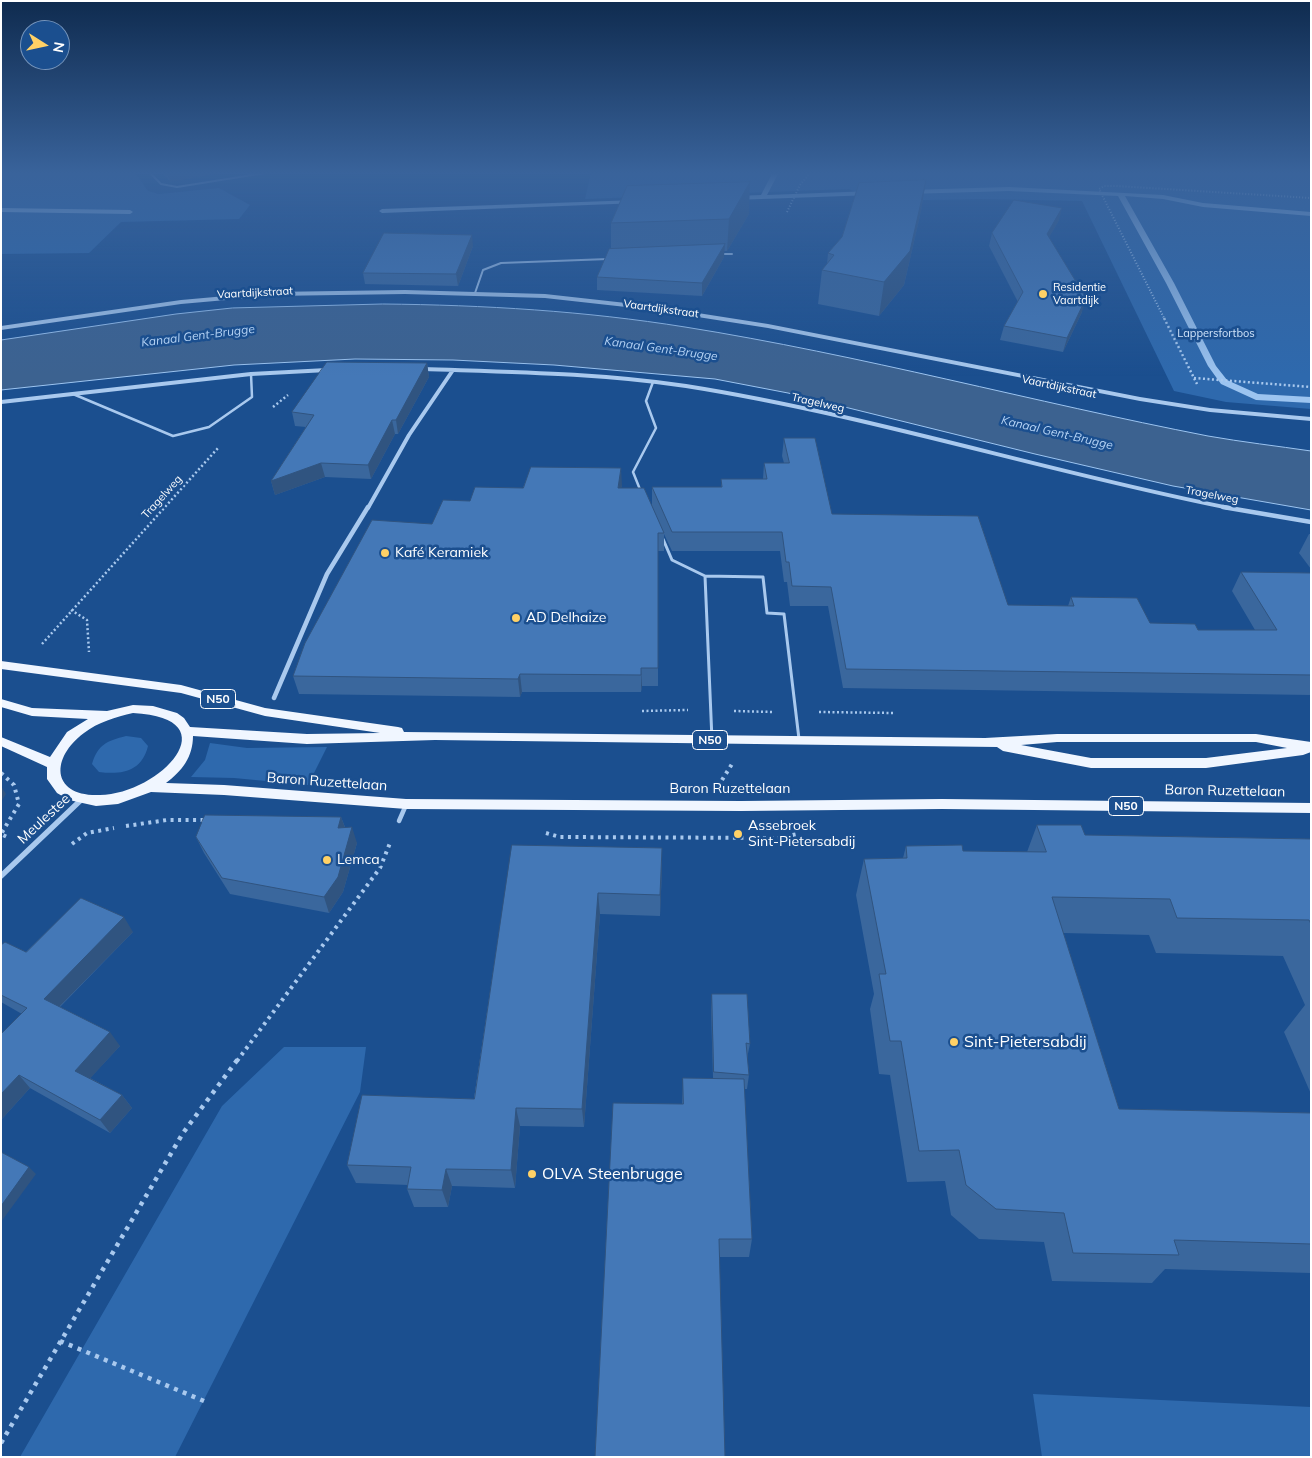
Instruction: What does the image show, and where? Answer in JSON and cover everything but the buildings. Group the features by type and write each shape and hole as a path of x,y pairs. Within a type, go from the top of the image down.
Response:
{"main road":[{"name":"Baron Ruzettelaan","path":"1,664 181,689 265,712 435,736"},
{"path":"1,703 32,712 106,715"},
{"path":"1,741 53,764 62,745 81,728 106,715 133,708 158,710 177,718 187,732"},
{"name":"Baron Ruzettelaan","path":"187,732 308,739 435,736 986,743 1057,738 1256,738 1311,748"},
{"name":"N50","path":"53,764 54,780 64,792 82,800 104,801 128,796 150,787 173,770 186,750 187,732"},
{"name":"Baron Ruzettelaan","path":"986,743 1091,763 1206,763 1311,748"},
{"name":"Baron Ruzettelaan","path":"150,787 224,790 406,804 741,806 942,804 1311,808"}],"street":[{"name":"Vaartdijkstraat","path":"1,328 172,303 227,297 352,292 475,293 544,296 653,308 813,335 1109,394 1210,410 1311,419"},
{"name":"Tragelweg","path":"414,369 568,375 653,382 718,391 777,402 892,428 1003,458 1193,500 1311,522"},
{"path":"1,402 251,374 331,370"},
{"path":"274,698 327,574 384,482 409,435 453,370"},
{"name":"Meulestee","path":"1,876 82,800"}],"lane":[{"path":"713,254 732,254"},
{"path":"475,293 484,270 501,263 617,258"},
{"path":"72,394 173,436 209,427 252,397 251,374"},
{"path":"644,498 633,472 656,428 646,402 653,382"},
{"path":"660,534 672,560 705,576 763,577 767,613 784,614 799,741"},
{"path":"705,576 712,740"},
{"path":"399,821 406,804"}],"path":[{"path":"1124,240 1210,410"},
{"path":"272,407 303,384 312,370"},
{"path":"1194,378 1311,387"},
{"name":"Tragelweg","path":"37,649 219,447"},
{"path":"71,610 87,620 89,657"},
{"path":"1,773 14,785 18,804 2,834"},
{"path":"65,850 87,834 167,820 210,820"},
{"path":"1,1443 183,1133 380,868 399,821"},
{"path":"60,1341 204,1401"}],"green space":[{"path":"1,240 102,240 89,253 1,254"},
{"name":"Lappersfortbos","path":"1101,240 1311,240 1311,409 1226,402 1174,391"},
{"path":"126,736 141,738 148,746 141,761 130,770 123,772 99,772 92,764 100,748 108,742"},
{"path":"210,743 247,748 327,747 308,785 234,778 191,777 205,760"},
{"path":"284,1047 366,1047 360,1092 175,1457 20,1457 222,1106"},
{"path":"1033,1394 1311,1407 1311,1457 1042,1457"}],"water":[{"name":"Kanaal Gent-Brugge","path":"383,304 534,310 647,321 685,327 816,351 1208,436 1311,451 1311,510 1173,486 788,393 715,379 554,365 453,360 355,359 234,365 1,390 1,340 176,314 232,308"}],"waterway":[{"path":"1146,240 1212,366 1224,382 1256,397 1311,400"}],"place":[{"name":"Residentie Vaartdijk","path":"1043,294"},
{"name":"Kafé Keramiek","path":"385,553"},
{"name":"AD Delhaize","path":"516,618"},
{"name":"Assebroek Sint-Pietersabdij","path":"738,834"},
{"name":"Lemca","path":"327,860"},
{"name":"Sint-Pietersabdij","path":"954,1042"},
{"name":"OLVA Steenbrugge","path":"532,1174"}]}
